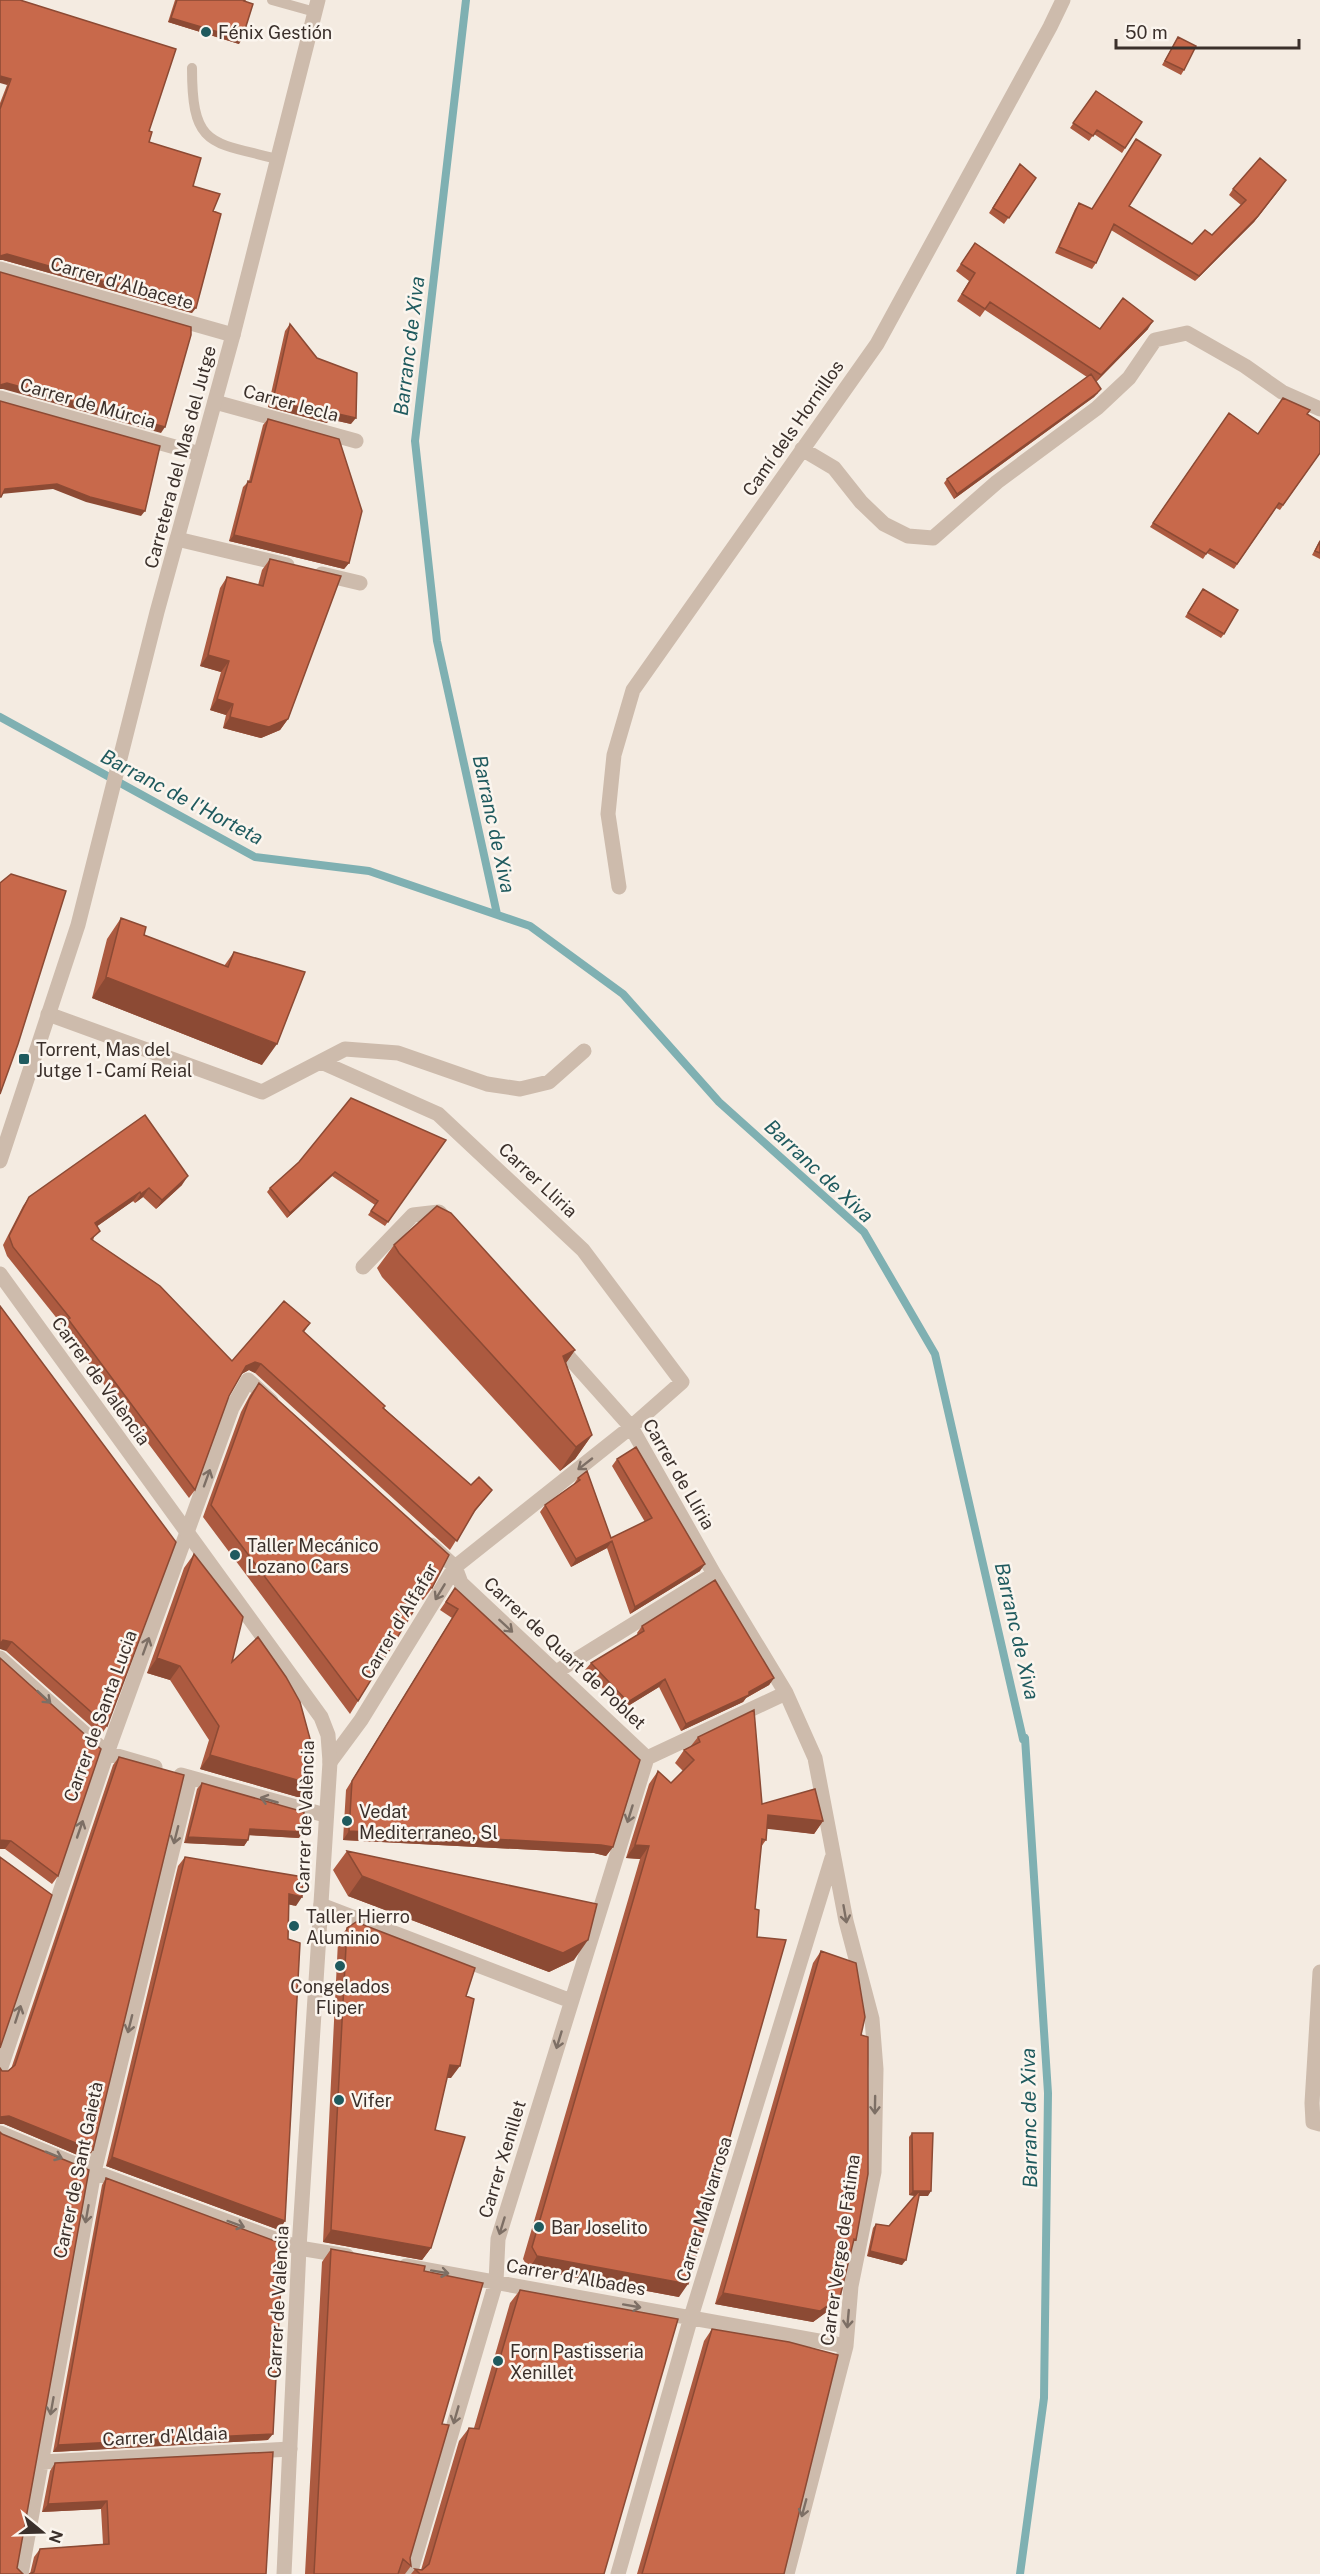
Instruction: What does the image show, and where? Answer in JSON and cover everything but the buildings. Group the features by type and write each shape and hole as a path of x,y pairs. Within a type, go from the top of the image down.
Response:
{"street":[{"name":"Camí dels Hornillos","path":"619,888 608,814 614,755 633,690 877,344 1063,0"},
{"name":"Carretera del Mas del Jutge","path":"0,1161 78,925 157,612 233,335 317,6"},
{"name":"Carrer d'Albacete","path":"0,268 233,335"},
{"path":"802,449 834,468 861,502 884,524 908,536 933,538 998,482 1097,408 1129,378 1155,340 1186,333 1245,366 1282,392 1320,409"},
{"name":"Carrer de Múrcia","path":"0,398 200,454"},
{"name":"Carrer Iecla","path":"215,402 356,441"},
{"path":"177,539 360,583"},
{"path":"48,1014 262,1092 345,1049 398,1053 487,1084 520,1089 549,1082 584,1051"},
{"name":"Carrer Lliria","path":"321,1062 438,1114 583,1250 648,1333 682,1382"},
{"path":"363,1267 413,1215 439,1212 454,1229"},
{"name":"Carrer de València","path":"0,1274 321,1717 328,1735 330,1762 299,2248 284,2574"},
{"name":"Carrer de Llíria","path":"546,1333 631,1427 714,1574 786,1693 815,1758 832,1857"},
{"name":"Carrer de Santa Lucia","path":"0,2070 51,1895 107,1753 232,1408 248,1380 283,1411"},
{"name":"Carrer d'Alfafar","path":"330,1762 362,1720 455,1567 631,1427 682,1382"},
{"name":"Carrer de Quart de Poblet","path":"420,1536 455,1567 461,1583 647,1758"},
{"path":"556,1672 714,1574"},
{"path":"0,1658 107,1753 325,1815"},
{"path":"647,1758 786,1693"},
{"name":"Carrer Xenillet","path":"410,2574 496,2282 498,2239 647,1758"},
{"name":"Carrer de Sant Gaietà","path":"21,2574 94,2172 190,1778"},
{"name":"Carrer Malvarrosa","path":"618,2574 691,2317 832,1857"},
{"name":"Carrer Verge de Fàtima","path":"787,2574 846,2346 851,2286 874,2172 876,2069 872,2019 832,1857"},
{"path":"321,1905 571,2001"},
{"path":"1320,1972 1312,2103 1313,2122 1320,2124"},
{"path":"0,2133 94,2172 299,2248 357,2258"},
{"name":"Carrer d'Albades","path":"392,2264 846,2346"},
{"name":"Carrer d'Aldaia","path":"42,2462 290,2449"}],"lane":[{"path":"272,0 317,6"},
{"path":"192,68 192,104 200,127 216,143 278,159"}],"waterway":[{"name":"Barranc de Xiva","path":"466,0 415,441 437,641 497,914"},
{"name":"Barranc de Xiva","path":"0,717 255,857 369,871 530,926 623,994 719,1102 864,1232 935,1354 1023,1739 1025,1738 1048,2093 1044,2398 1020,2574"}],"place":[{"name":"Fénix Gestión","path":"206,32"},
{"name":"Torrent, Mas del Jutge 1 - Camí Reial","path":"24,1059"},
{"name":"Taller Mecánico Lozano Cars","path":"235,1555"},
{"name":"Vedat Mediterraneo, Sl","path":"347,1821"},
{"name":"Taller Hierro Aluminio","path":"294,1926"},
{"name":"Congelados Fliper","path":"340,1966"},
{"name":"Vifer","path":"339,2100"},
{"name":"Bar Joselito","path":"539,2227"},
{"name":"Forn Pastisseria Xenillet","path":"498,2361"}],"water label":[{"name":"Barranc de l'Horteta","path":"182,797"}]}
